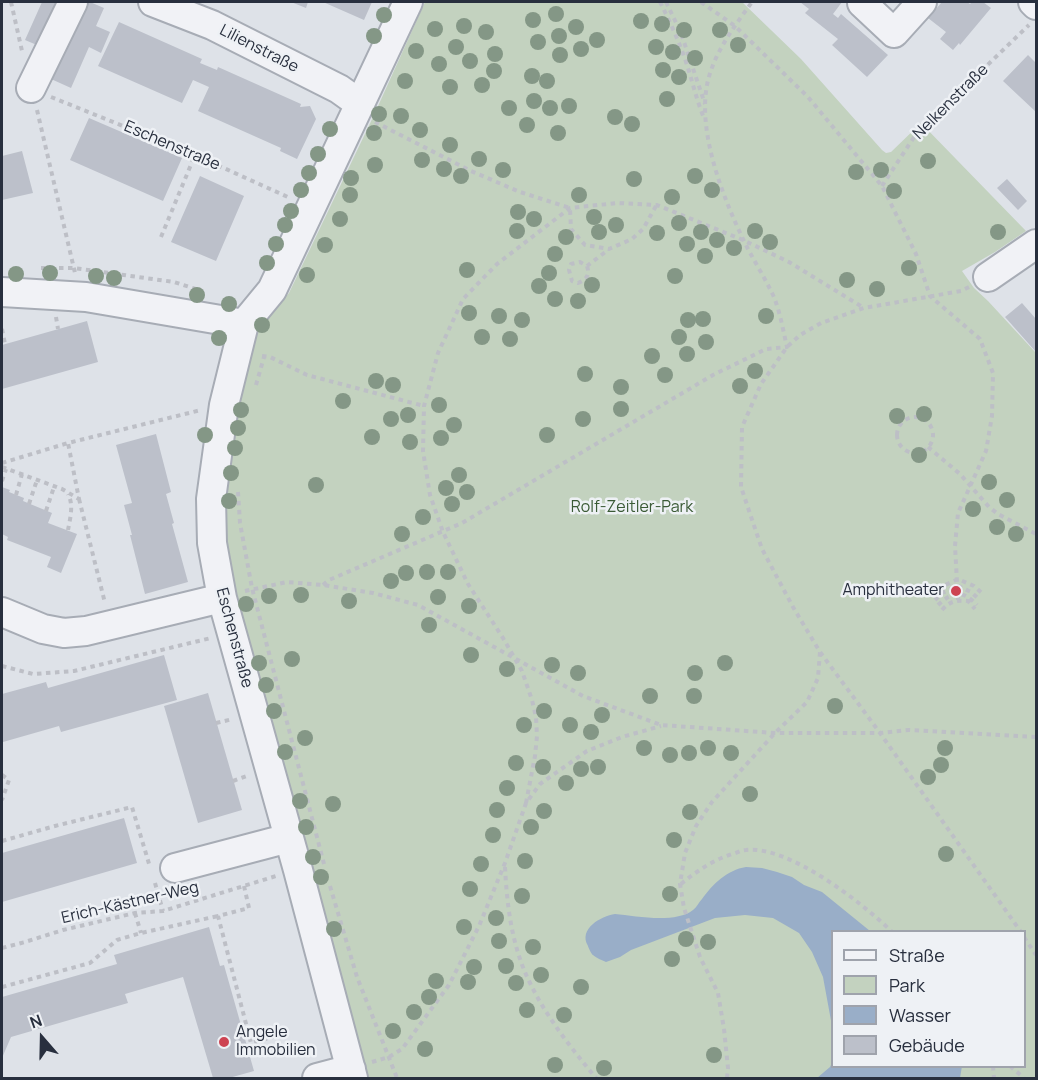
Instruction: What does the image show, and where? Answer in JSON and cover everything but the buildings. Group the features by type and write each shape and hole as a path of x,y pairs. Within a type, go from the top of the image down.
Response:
{"street":[{"path":"31,88 73,2"},
{"name":"Lilienstraße","path":"153,2 212,25 339,89 358,108"},
{"name":"Eschenstraße","path":"352,1074 222,598 212,543 211,499 225,405 249,344 272,290 408,2"},
{"path":"863,2 894,33 922,2"},
{"path":"988,277 1036,244"},
{"path":"2,292 80,297 249,344"},
{"path":"2,612 43,629 64,633 86,631 222,598"},
{"path":"160,873 289,838"},
{"path":"317,1078 352,1074"}],"path":[{"path":"11,2 80,297"},
{"path":"660,2 685,60 707,125"},
{"path":"666,2 681,33 706,107"},
{"path":"701,2 735,26 808,97 882,186 915,254 930,296 980,339 993,374 992,416 986,451 958,513 955,546 958,600"},
{"path":"752,2 718,53 708,85 707,125 712,159 728,205 743,240 773,296 787,347"},
{"name":"Nelkenstraße","path":"882,186 916,135 1033,10"},
{"name":"Eschenstraße","path":"31,88 195,155 311,207"},
{"path":"358,108 471,171 520,192 570,208 617,203 657,205 743,240 789,262 864,308"},
{"path":"161,237 195,155"},
{"path":"587,266 609,249 638,234 657,205"},
{"path":"570,208 571,229 585,245 609,249"},
{"path":"352,1074 389,1057 402,1048 449,985 479,926 526,803 535,756 536,717 527,685 515,659 468,584 443,532 430,495 423,451 424,406 438,353 463,299 497,264 570,208"},
{"path":"580,262 587,266 587,278 578,283 572,281 568,270 571,264 580,262"},
{"path":"988,277 961,291 864,308 821,323 800,335 787,347 761,384 742,427 741,487 762,549 820,652 1020,930"},
{"path":"2,329 5,344"},
{"path":"249,344 308,375 424,406"},
{"path":"249,344 255,388"},
{"path":"323,585 329,580 462,523 713,375 766,349 787,347"},
{"path":"3,466 68,443 225,405"},
{"path":"918,417 929,424 933,435 928,447 919,453 903,449 897,440 901,424 918,417"},
{"path":"68,443 79,500 110,625"},
{"path":"928,447 970,484 989,507 1036,534"},
{"path":"3,466 68,493 79,500"},
{"path":"2,481 3,466"},
{"path":"16,495 22,474"},
{"path":"29,504 38,480"},
{"path":"46,511 54,487"},
{"path":"238,488 240,523 252,588 326,873"},
{"path":"68,493 71,498 68,530"},
{"path":"931,595 939,588 958,579 974,586 983,594"},
{"path":"252,588 287,582 323,585 373,593 418,605 583,696 661,725 775,733 880,733 909,730 1036,737"},
{"path":"935,600 942,593 958,586 971,592 978,604"},
{"path":"938,605 958,593 978,604"},
{"path":"942,610 948,603 958,600 978,604"},
{"path":"2,666 33,674 74,670 215,637"},
{"path":"727,1078 724,1029 718,993 700,957 684,908 680,885 685,853 696,826 712,802 775,733 807,702 818,678 820,652"},
{"path":"216,723 232,719"},
{"path":"526,803 540,784 587,751 661,725"},
{"path":"2,776 9,780 2,800"},
{"path":"233,781 248,776"},
{"path":"2,841 132,807 160,873 163,911"},
{"path":"680,885 695,872 718,858 746,850 772,852 803,866 848,893 890,930"},
{"path":"505,863 507,901 515,942 530,982 548,1015 596,1078"},
{"name":"Erich-Kästner-Weg","path":"2,948 63,930 135,913 163,911 298,870"},
{"path":"329,884 357,977 397,1078"},
{"path":"2,987 90,963 117,940 249,908 244,886"},
{"path":"135,913 141,933"},
{"path":"218,916 251,1042 284,1034"},
{"path":"1026,940 1036,955"},
{"path":"1012,1068 1024,1078"}],"green space":[{"name":"Rolf-Zeitler-Park","path":"425,2 742,2 801,59 882,150 886,153 891,152 921,123 1026,231 962,271 974,288 1036,353 1036,1078 365,1078 354,1042 357,1036 241,611 234,600 223,553 223,503 248,336 289,293"}],"water":[{"path":"762,868 792,877 822,892 869,930 831,930 831,1021 823,977 812,952 799,933 773,918 745,915 715,918 606,962 592,955 586,934 592,924 603,917 615,914 666,918 685,914 694,909 721,879 739,869"},
{"path":"831,1065 831,1068 962,1068 960,1078 817,1078"}],"place":[{"name":"Amphitheater","path":"956,591"},
{"name":"Angele Immobilien","path":"224,1042"}]}
